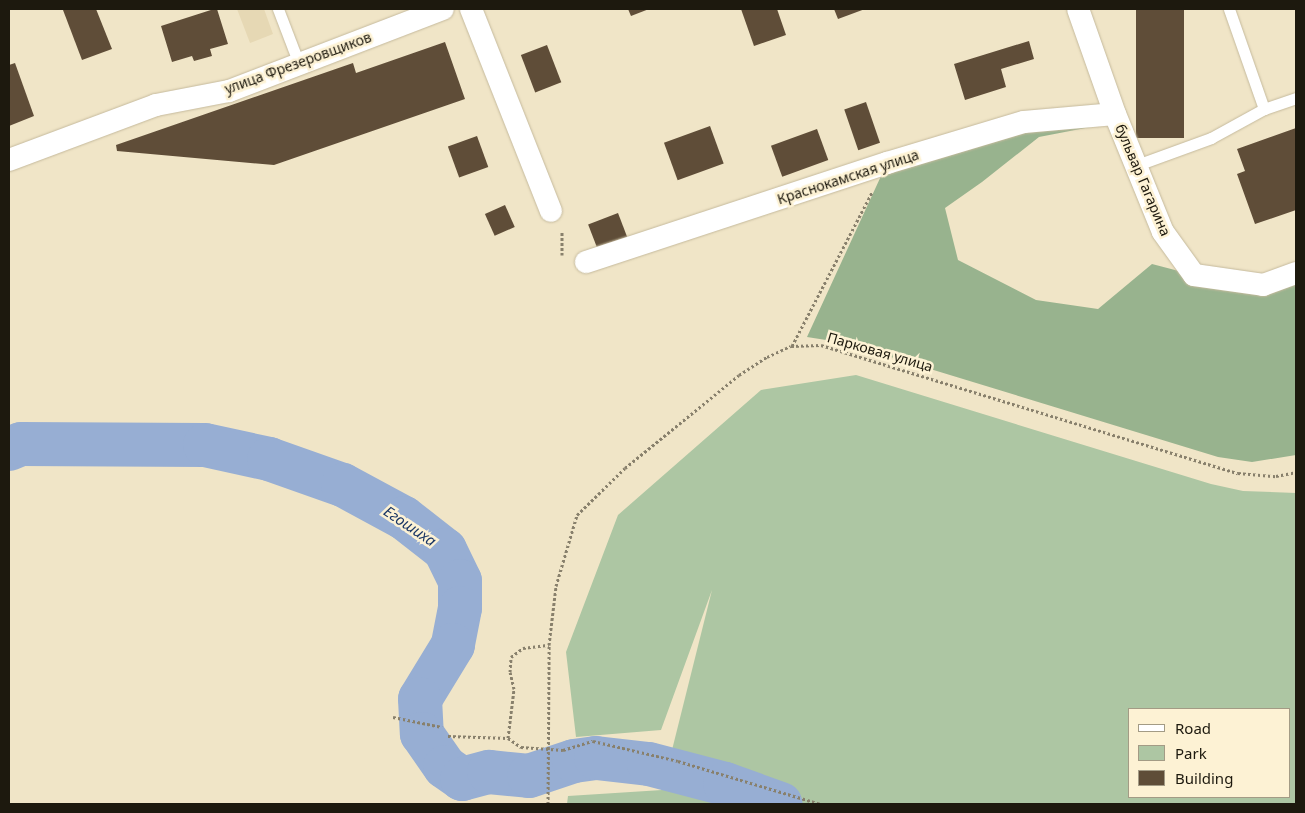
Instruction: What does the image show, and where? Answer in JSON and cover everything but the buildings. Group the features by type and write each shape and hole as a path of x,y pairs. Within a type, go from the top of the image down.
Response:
{"street":[{"name":"улица Фрезеровщиков","path":"9,160 156,105 229,91 444,9"},
{"path":"471,9 551,211"},
{"name":"бульвар Гагарина","path":"1078,9 1115,114 1163,232 1194,275 1262,285 1296,273"},
{"name":"Краснокамская улица","path":"586,262 887,163 1024,122 1115,114"}],"lane":[{"path":"278,9 299,64"},
{"path":"1229,9 1264,109"},
{"path":"1137,165 1211,138 1264,109 1296,98"}],"path":[{"path":"791,346 887,163"},
{"path":"551,211 562,231 562,258 586,262"},
{"name":"Парковая улица","path":"548,804 549,645 556,586 577,515 625,468 739,375 767,357 791,346 821,346 1238,473 1276,476 1296,472"},
{"path":"508,738 514,689 510,672 511,658 523,648 549,645"},
{"path":"393,717 442,727"},
{"path":"448,736 508,738 521,747 563,750 592,741 711,770 820,804"}],"shaded area":[{"path":"237,9 264,9 273,34 250,43"}],"green space":[{"path":"1024,122 1111,123 1039,137 982,182 945,208 958,260 1036,300 1098,309 1152,264 1194,275 1296,275 1296,455 1252,462 1218,457 845,343 807,337 887,163"},
{"path":"856,375 1211,484 1243,491 1296,493 1296,804 567,804 568,796 662,790 712,590 661,730 576,737 566,652 618,515 761,390"}],"waterway":[{"name":"Егошиха","path":"9,449 21,444 205,445 269,459 343,485 404,518 445,550 460,581 460,608 453,645 420,699 422,734 445,767 462,779 489,772 529,776 574,761 596,758 649,764 725,784 781,804"}]}
